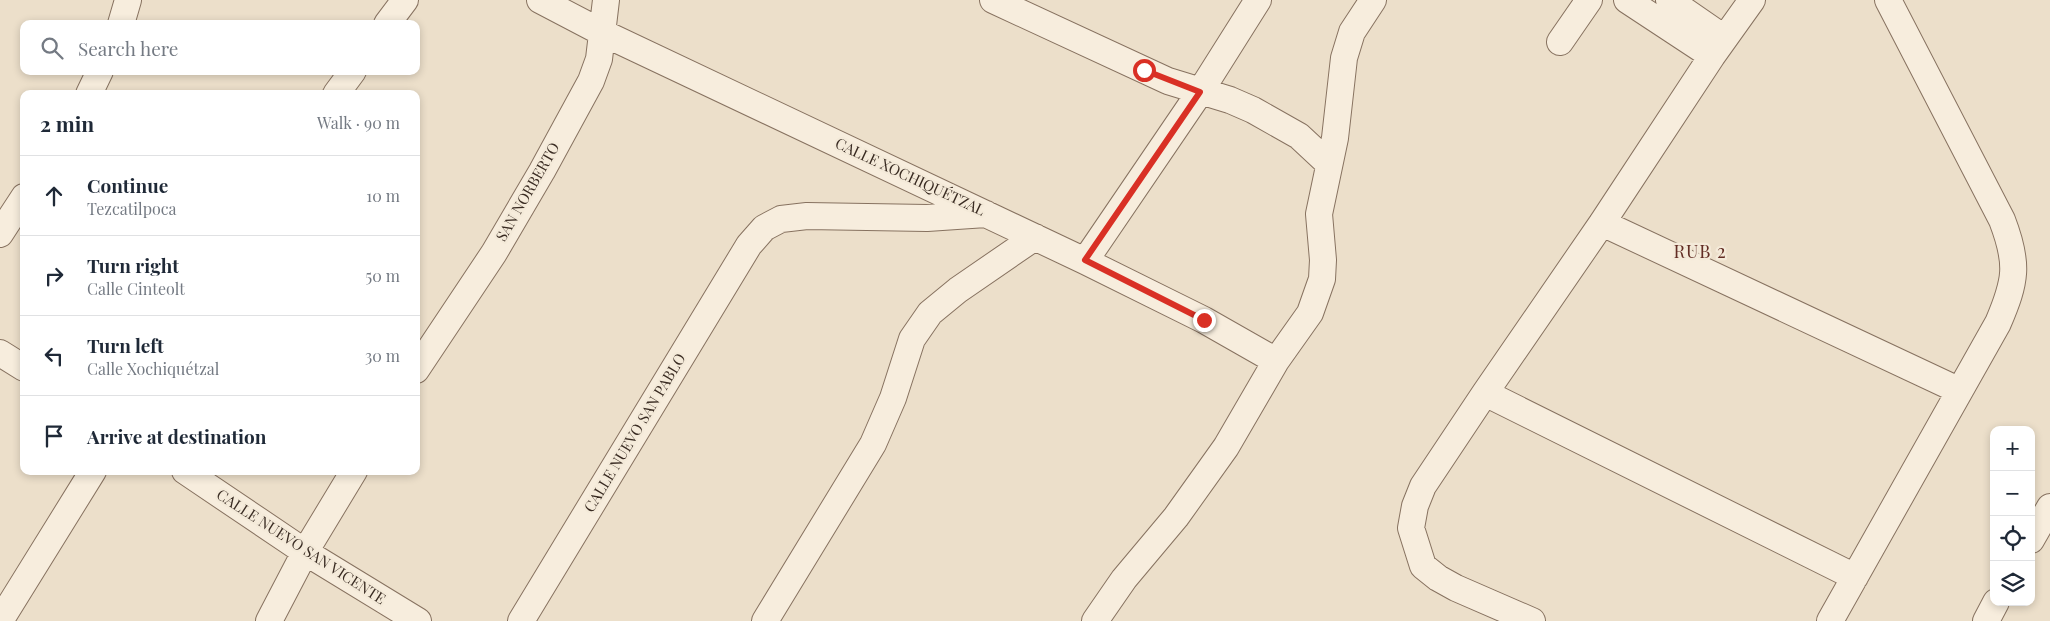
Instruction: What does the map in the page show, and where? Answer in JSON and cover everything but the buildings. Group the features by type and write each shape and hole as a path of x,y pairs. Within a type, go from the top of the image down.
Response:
{"street":[{"path":"122,20 128,0"},
{"path":"390,20 405,0"},
{"name":"CALLE XOCHIQUÉTZAL","path":"540,0 602,33 1085,260 1204,320 1276,361"},
{"name":"SAN NORBERTO","path":"420,364 494,253 542,171 591,81 599,59 606,0"},
{"path":"993,0 1152,74 1200,92 1230,100 1267,117 1298,136 1329,164"},
{"path":"1085,260 1200,92 1258,0"},
{"path":"1095,621 1124,579 1176,517 1226,447 1276,361 1310,313 1320,288 1323,260 1319,214 1335,138 1344,58 1352,32 1372,0"},
{"path":"1560,42 1589,0"},
{"path":"1627,0 1718,47"},
{"path":"1669,0 1718,47"},
{"path":"1532,621 1456,588 1438,578 1423,566 1411,528 1414,506 1423,486 1485,393 1602,223 1718,47 1752,0"},
{"path":"1830,621 1958,390 1998,323 2010,293 2014,275 2012,249 2002,220 1888,0"},
{"path":"91,90 98,75"},
{"path":"339,90 350,75"},
{"path":"0,234 20,203"},
{"name":"CALLE NUEVO SAN PABLO","path":"521,621 749,244 764,228 781,219 807,216 927,218 989,214"},
{"path":"1602,223 1958,390"},
{"path":"765,621 873,444 893,398 912,339 930,313 958,290 1035,236"},
{"path":"0,353 20,366"},
{"path":"1485,393 1856,577"},
{"path":"0,621 91,475"},
{"name":"CALLE NUEVO SAN VICENTE","path":"191,475 305,552 418,621"},
{"path":"269,621 305,552 352,475"},
{"path":"2035,534 2049,512"},
{"path":"1986,621 1994,606"}],"district":[{"name":"RUB 2","path":"1700,252"}],"route":[{"path":"1144,70 1200,92 1085,260 1204,320"}]}
